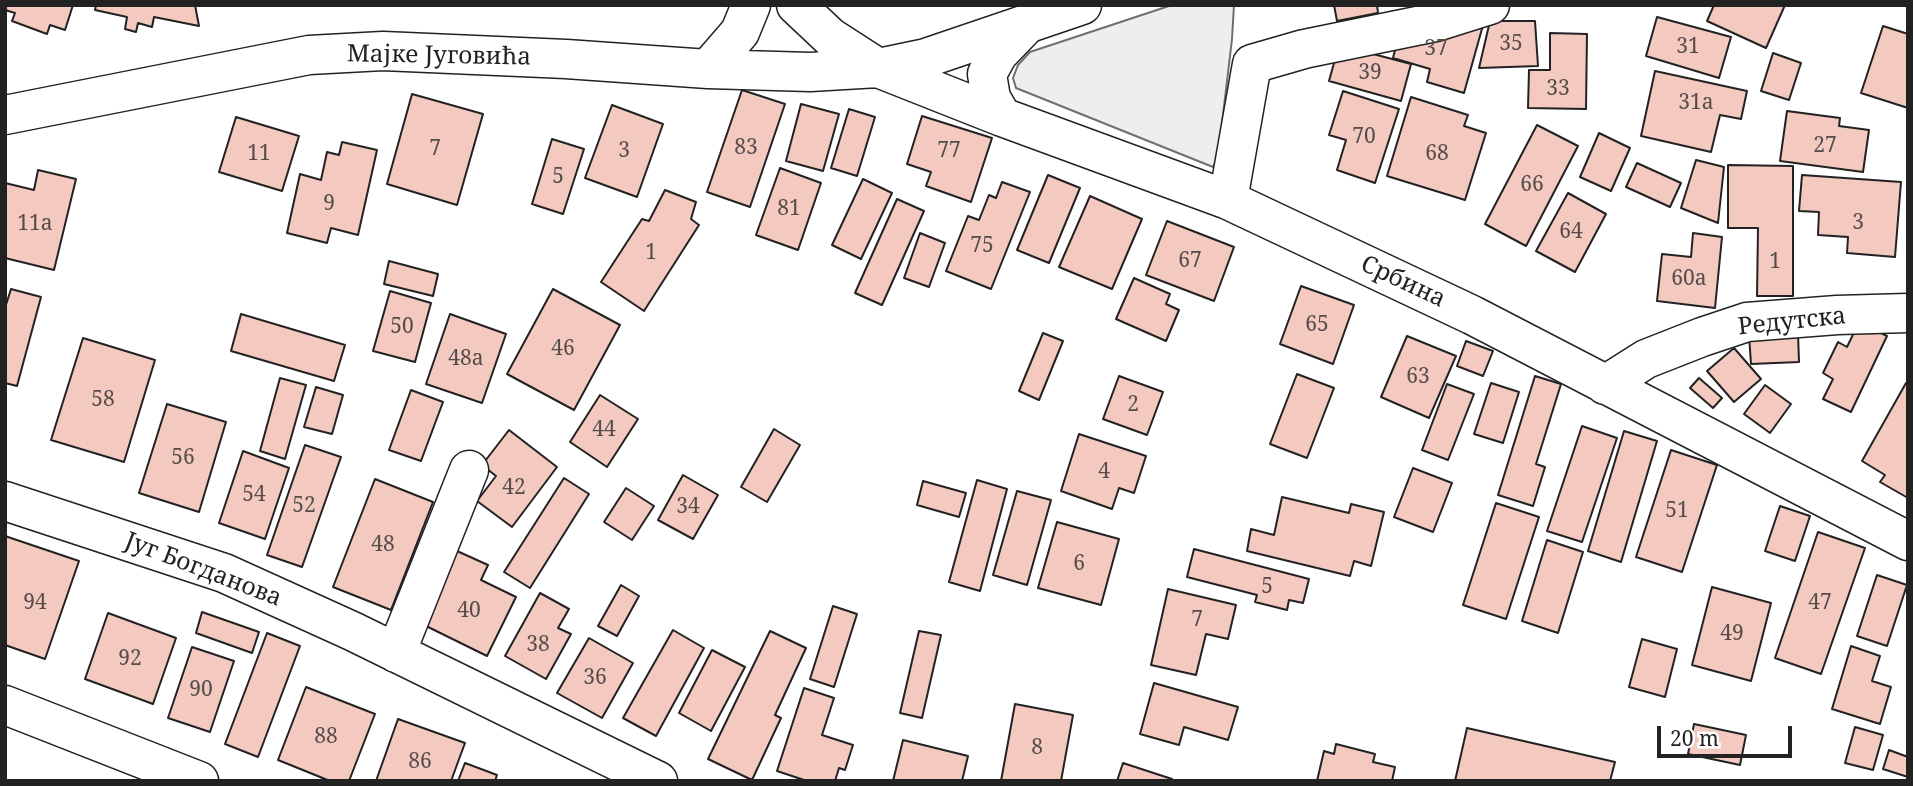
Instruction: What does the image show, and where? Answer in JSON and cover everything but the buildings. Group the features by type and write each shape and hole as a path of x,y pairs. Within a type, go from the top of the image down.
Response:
{"street":[{"path":"708,69 740,32 751,5"},
{"path":"796,5 830,37 878,68"},
{"name":"Мајке Југовића","path":"5,115 309,55 383,51 566,59 708,69 810,72 878,68 926,58 1082,5"},
{"path":"1228,200 1252,64 1304,49 1436,22 1490,5"},
{"path":"1002,117 991,98 987,74 998,54 1027,23"},
{"name":"Србина","path":"878,68 1228,200 1472,315 1908,541"},
{"name":"Редутска","path":"1605,385 1646,359 1746,322 1908,313"},
{"path":"396,653 470,470"},
{"name":"Југ Богданова","path":"5,501 224,573 352,631 658,781"},
{"path":"5,705 198,781"}],"shaded area":[{"path":"1172,5 1234,5 1218,157 1213,167 1016,88 1013,78 1018,65 1030,52"}]}
